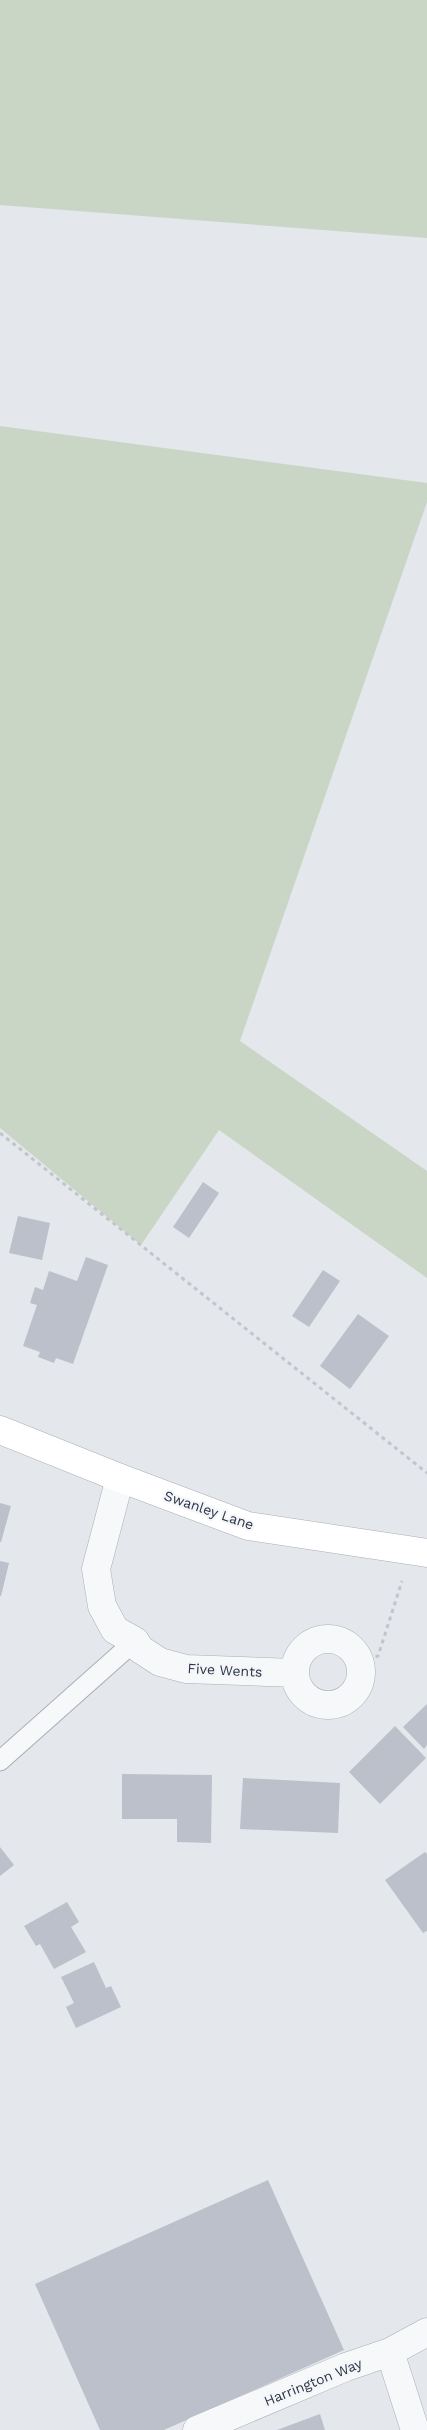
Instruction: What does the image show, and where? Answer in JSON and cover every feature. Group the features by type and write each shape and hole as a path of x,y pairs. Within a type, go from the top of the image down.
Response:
{"main road":[{"name":"Swanley Lane","path":"0,1430 248,1526 419,1552"}],"street":[{"name":"Five Wents","path":"120,1478 96,1569 102,1606 115,1630 135,1641 140,1649 160,1662 186,1669 295,1674"},
{"path":"328,1639 344,1643 354,1650 360,1661 361,1679 353,1695 342,1703 326,1706 314,1702 301,1692 295,1674 300,1654 307,1646 328,1639"},
{"name":"Harrington Way","path":"197,2430 346,2367 390,2352 427,2332"},
{"path":"390,2352 415,2430"}],"lane":[{"path":"0,1761 135,1641"}],"path":[{"path":"0,1132 427,1473"},
{"path":"360,1661 378,1656 419,1552"}],"green space":[{"path":"0,0 427,0 427,238 0,205"},
{"path":"0,426 427,483 427,502 240,1041 427,1171 427,1278 219,1130 141,1245 0,1128"}],"building":[{"path":"203,1182 219,1193 189,1238 173,1227"},
{"path":"18,1216 50,1223 42,1260 9,1253"},
{"path":"86,1257 108,1265 73,1364 56,1358 54,1363 38,1357 40,1352 23,1346 37,1305 30,1303 35,1287 43,1290 49,1271 77,1281"},
{"path":"323,1270 340,1281 309,1327 292,1316"},
{"path":"358,1314 389,1336 350,1389 320,1366"},
{"path":"0,1503 11,1506 1,1542 0,1542"},
{"path":"0,1561 9,1563 1,1596 0,1596"},
{"path":"427,1704 427,1745 424,1749 403,1727"},
{"path":"395,1726 426,1758 380,1804 349,1772"},
{"path":"122,1774 212,1775 211,1843 177,1842 177,1819 122,1819"},
{"path":"243,1778 340,1783 338,1833 240,1829"},
{"path":"0,1847 14,1865 0,1876"},
{"path":"425,1852 427,1854 427,1931 423,1933 385,1880"},
{"path":"67,1902 79,1922 71,1927 86,1952 54,1969 40,1944 36,1946 24,1926"},
{"path":"94,1962 106,1988 111,1986 121,2007 76,2028 66,2007 74,2003 61,1977"},
{"path":"268,2180 344,2350 164,2430 100,2430 35,2284"},
{"path":"320,2414 325,2430 277,2430"}]}
